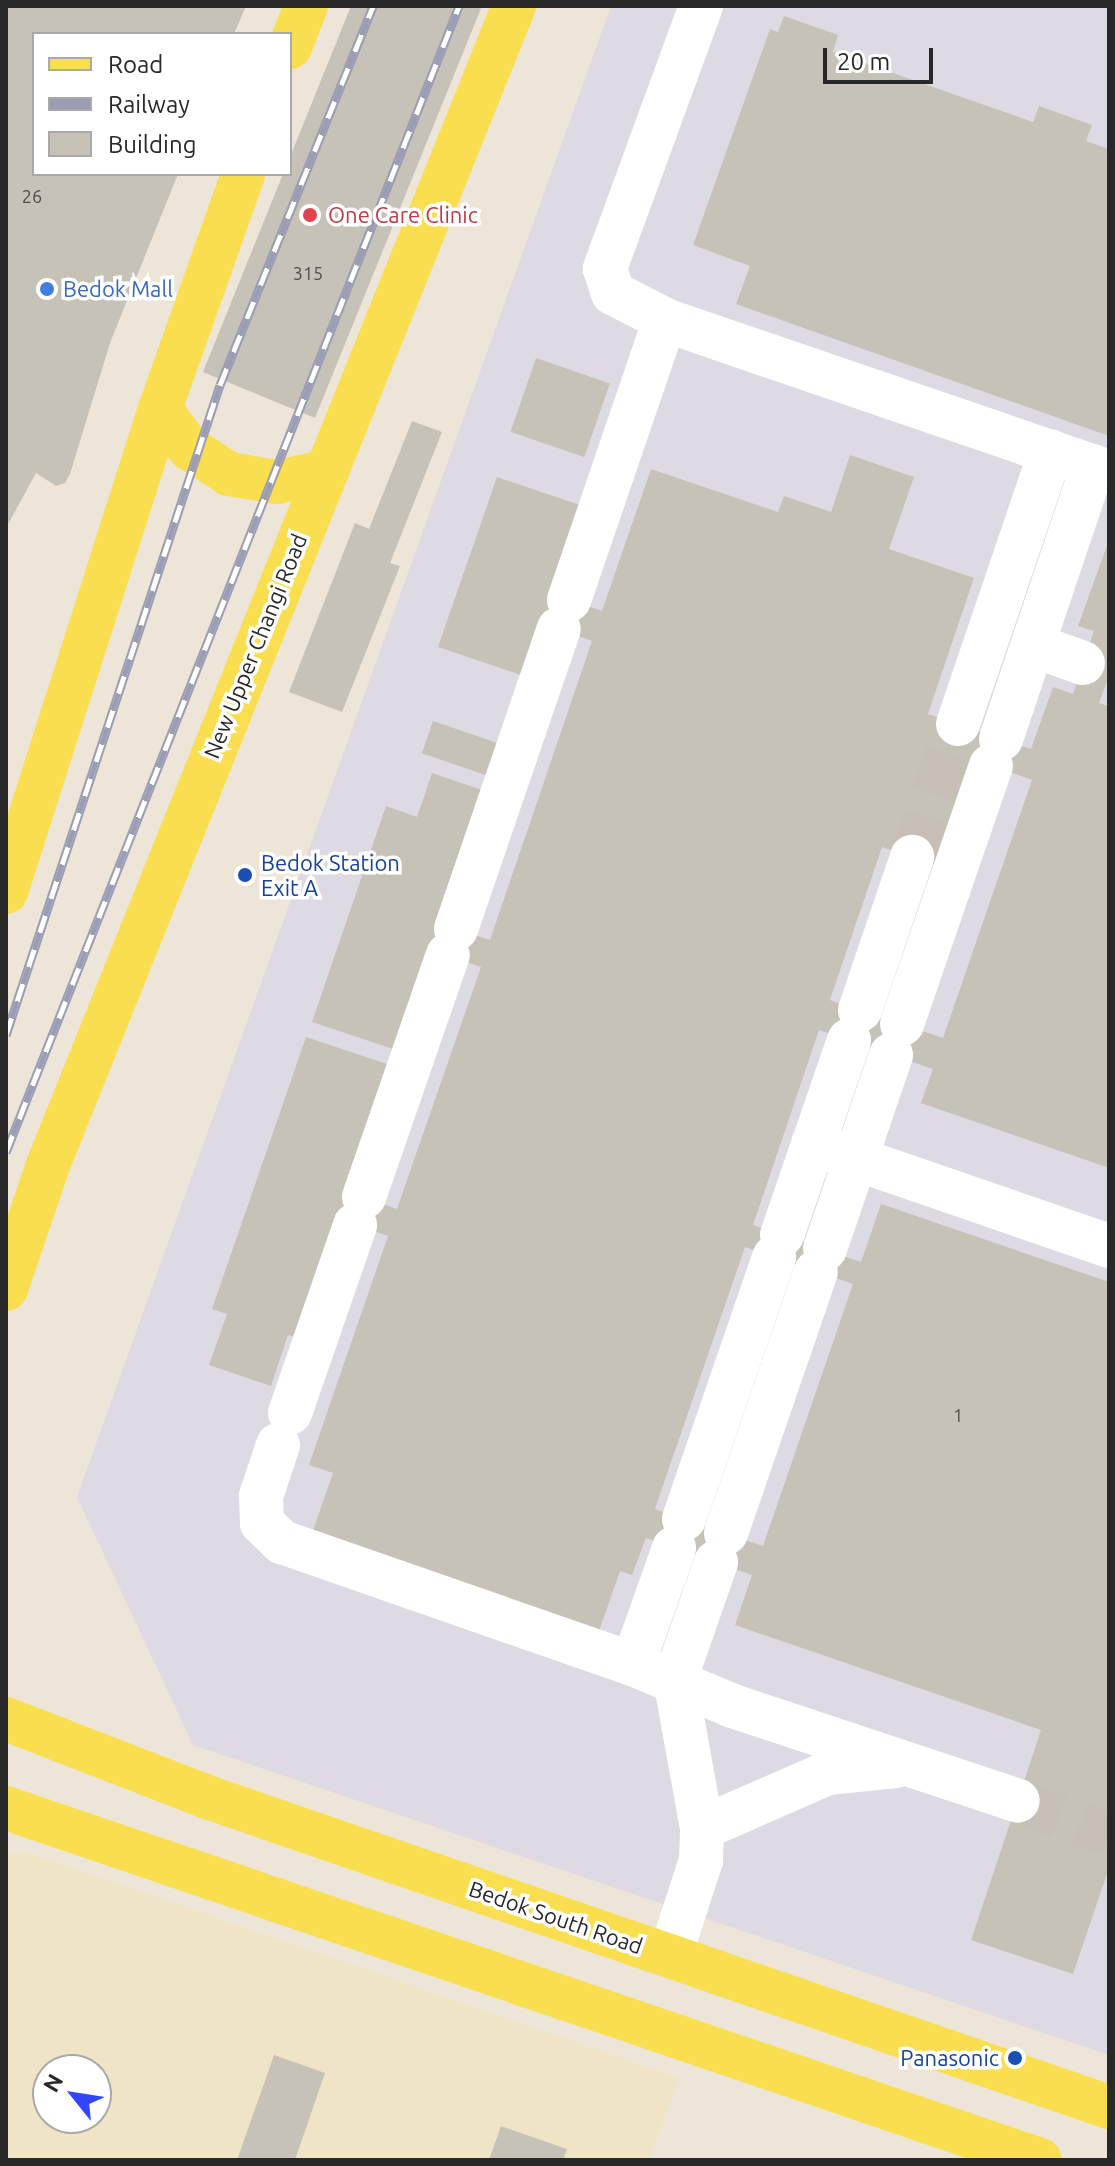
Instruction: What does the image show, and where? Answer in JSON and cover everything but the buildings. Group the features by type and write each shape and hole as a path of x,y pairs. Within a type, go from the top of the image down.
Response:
{"main road":[{"path":"292,42 306,6"},
{"name":"New Upper Changi Road","path":"6,1289 48,1165 324,472 514,6"},
{"path":"6,892 160,409 242,176"},
{"path":"160,409 189,448 229,474 277,482 324,472"},
{"path":"6,1698 21,1725"},
{"name":"Bedok South Road","path":"21,1725 207,1797 1109,2107"},
{"path":"6,1808 1040,2160"}],"lane":[{"path":"670,1956 701,1860 702,1828 675,1680 1033,645 1101,469 665,320 613,293 605,269 701,6"},
{"path":"665,320 261,1496 262,1523 282,1542 633,1664 733,1706 1018,1801"},
{"path":"958,724 1051,451"},
{"path":"1033,645 1083,663"},
{"path":"633,1664 912,857"},
{"path":"813,1144 1109,1246"},
{"path":"702,1828 828,1773 913,1764"}],"shaded area":[{"path":"611,6 1109,6 1109,2055 193,1745 77,1497"},
{"path":"30,1853 679,2078 649,2160 6,2160 6,1854"}],"tunnel":[{"path":"912,857 958,724"},
{"path":"1018,1801 1109,1835"}],"railway":[{"path":"6,1035 220,385 373,6"},
{"path":"6,1152 459,6"}],"place":[{"name":"One Care Clinic","path":"310,215"},
{"name":"Bedok Mall","path":"47,289"},
{"name":"Bedok Station Exit A","path":"245,875"},
{"name":"Panasonic","path":"1015,2058"}]}
